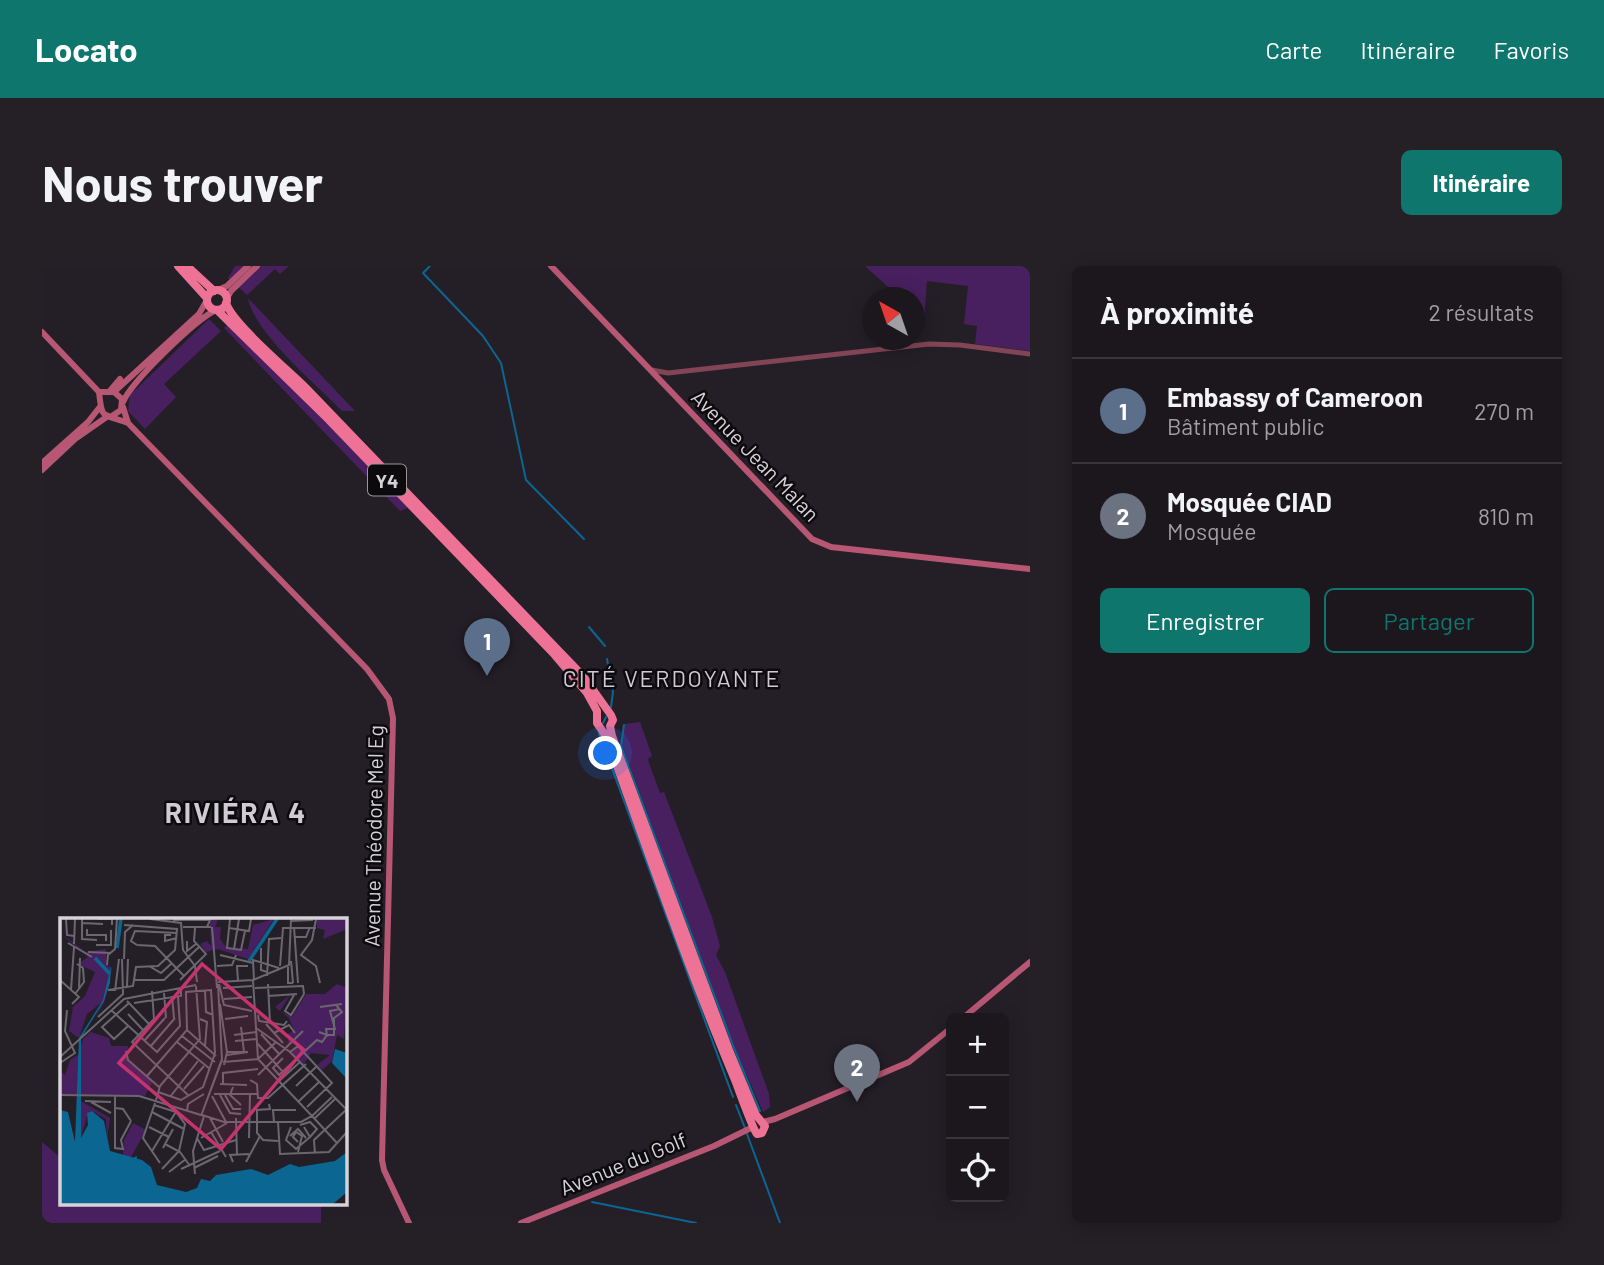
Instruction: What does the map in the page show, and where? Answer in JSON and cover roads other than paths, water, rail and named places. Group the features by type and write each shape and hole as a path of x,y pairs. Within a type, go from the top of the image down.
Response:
{"highway":[{"path":"178,266 207,299 209,306 216,310 224,307 226,301 223,293 187,266"},
{"path":"207,299 216,290"},
{"name":"Y4","path":"226,301 231,313 259,343 342,425 583,676 607,712"},
{"name":"Y4","path":"216,310 328,419 561,662 587,693 597,715"},
{"path":"605,727 612,718 607,712 597,715 596,722 605,727 723,1052 758,1126"}],"main road":[{"path":"216,290 227,286 248,266"},
{"path":"226,301 231,291 257,266"},
{"name":"Avenue Jean Malan","path":"551,266 812,539 831,547 1030,569"},
{"path":"99,396 121,387 199,314 207,299"},
{"path":"42,470 75,439 119,413 133,385 205,316 216,310"},
{"path":"42,332 99,396 99,408 88,422 42,463"},
{"path":"110,392 120,379 121,387"},
{"path":"110,392 119,395 128,423"},
{"path":"99,408 128,423"},
{"name":"Avenue Théodore Mel Eg","path":"128,423 367,670 389,699 393,718 382,1160 384,1170 409,1223"},
{"path":"969,1013 1030,962"},
{"path":"758,1126 909,1062 946,1032"},
{"name":"Avenue du Golf","path":"521,1223 758,1126"}],"street":[{"path":"652,370 668,373 929,344 1030,354"}],"waterway":[{"path":"430,266 423,273 483,336 501,363 526,480 584,539"},
{"path":"589,627 605,646"},
{"path":"607,659 613,692 611,707"},
{"path":"603,723 606,717"},
{"path":"624,725 621,746 760,1111"},
{"path":"599,734 604,747"},
{"path":"606,752 733,1097"},
{"path":"736,1105 745,1128"},
{"path":"747,1134 780,1223"},
{"path":"592,1202 696,1223"}],"place":[{"name":"Embassy of Cameroon","path":"487,676"},
{"name":"Mosquée CIAD","path":"857,1102"}],"district":[{"name":"CITÉ VERDOYANTE","path":"672,678"},
{"name":"RIVIÉRA 4","path":"236,812"}]}
